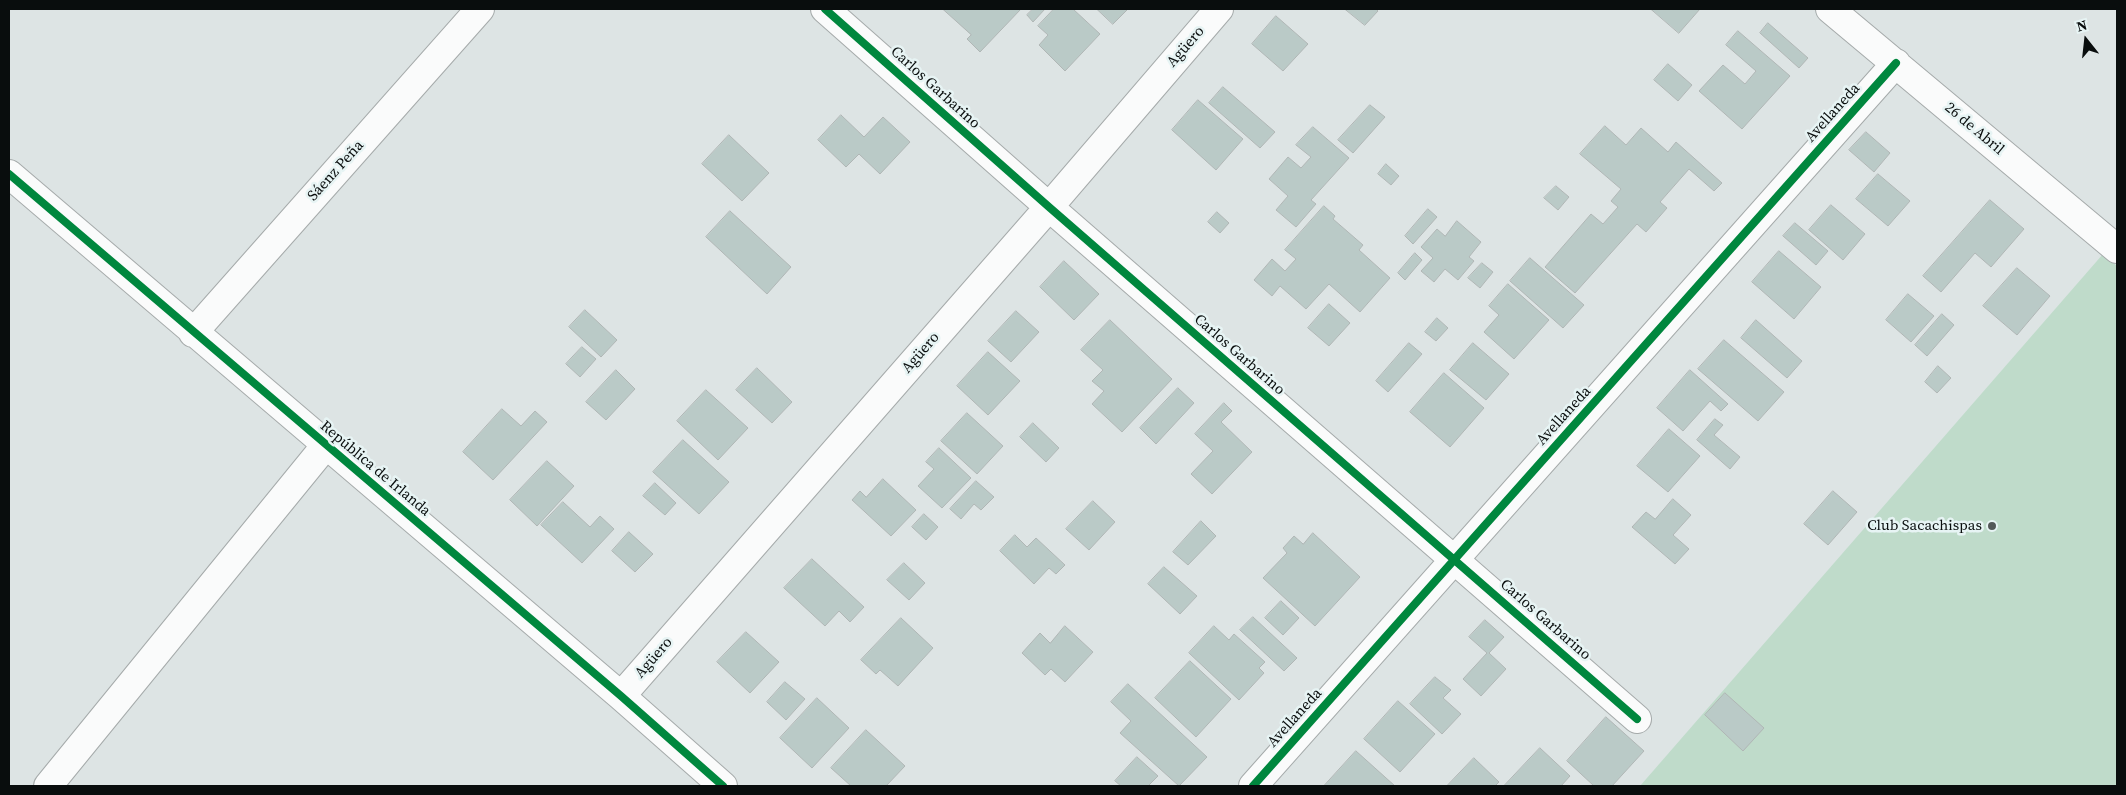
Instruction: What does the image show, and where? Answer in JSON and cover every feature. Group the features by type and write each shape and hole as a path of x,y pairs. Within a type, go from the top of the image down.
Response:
{"street":[{"name":"Sáenz Peña","path":"193,332 480,9"},
{"name":"Carlos Garbarino","path":"825,9 1049,207 1637,719"},
{"name":"Agüero","path":"621,696 1049,207 1219,9"},
{"name":"26 de Abril","path":"1830,9 2117,249"},
{"name":"Avellaneda","path":"1253,786 1896,63"},
{"name":"República de Irlanda","path":"9,174 621,696 723,786"},
{"path":"48,786 326,445"}],"green space":[{"name":"Club Sacachispas","path":"2103,254 2117,266 2117,786 1640,786"}],"building":[{"path":"943,9 1021,9 980,52 967,39 971,35"},
{"path":"1033,9 1045,9 1033,22 1027,15"},
{"path":"1054,9 1073,9 1100,34 1065,71 1039,45 1048,35 1038,26"},
{"path":"1097,9 1128,9 1113,24"},
{"path":"1345,9 1376,9 1378,11 1365,25"},
{"path":"1651,9 1700,9 1679,33"},
{"path":"1276,16 1308,44 1283,71 1252,44"},
{"path":"1768,23 1808,58 1799,68 1760,33"},
{"path":"1738,31 1790,76 1742,129 1699,91 1723,65 1745,84 1756,71 1726,45"},
{"path":"1668,64 1692,85 1678,101 1654,80"},
{"path":"1223,87 1275,132 1260,148 1209,103"},
{"path":"1198,100 1243,139 1216,170 1172,130"},
{"path":"1370,105 1385,117 1353,153 1338,140"},
{"path":"841,115 864,137 883,117 910,142 880,174 859,154 846,167 818,140"},
{"path":"1605,126 1626,145 1641,128 1668,152 1676,142 1722,183 1714,191 1689,169 1660,202 1667,208 1646,232 1637,224 1575,293 1545,267 1591,214 1603,224 1618,207 1611,201 1621,189 1580,154"},
{"path":"1313,127 1349,158 1311,200 1316,204 1296,227 1276,210 1288,196 1269,179 1288,157 1301,168 1311,157 1296,145"},
{"path":"1866,132 1890,153 1874,172 1849,150"},
{"path":"729,135 769,173 742,201 702,164"},
{"path":"1386,164 1399,176 1391,185 1378,174"},
{"path":"1878,174 1910,201 1888,226 1856,199"},
{"path":"1556,186 1569,197 1558,210 1544,198"},
{"path":"1990,200 2024,229 1991,267 1975,253 1941,292 1923,276"},
{"path":"1831,205 1865,234 1843,260 1809,230"},
{"path":"1324,206 1335,216 1333,219 1363,245 1359,250 1390,278 1360,312 1329,284 1306,309 1280,286 1272,296 1254,280 1272,259 1285,271 1296,259 1285,250"},
{"path":"1428,209 1437,217 1413,244 1405,236"},
{"path":"730,211 791,267 767,294 706,237"},
{"path":"1217,212 1229,223 1220,233 1208,222"},
{"path":"1457,221 1481,242 1469,257 1474,261 1458,280 1445,269 1434,282 1421,271 1433,258 1421,247 1437,229 1445,236"},
{"path":"1795,223 1828,251 1816,265 1783,236"},
{"path":"1779,251 1821,287 1794,319 1752,282"},
{"path":"1415,253 1422,260 1405,280 1398,273"},
{"path":"1530,258 1584,305 1563,328 1510,281"},
{"path":"1064,261 1099,294 1074,320 1040,287"},
{"path":"1482,263 1493,272 1480,288 1468,278"},
{"path":"2017,268 2050,296 2017,335 1983,306"},
{"path":"1508,284 1549,320 1514,359 1484,332 1499,315 1489,306"},
{"path":"1908,294 1934,316 1911,342 1886,320"},
{"path":"1329,304 1350,323 1329,346 1308,328"},
{"path":"585,310 617,340 601,357 569,327"},
{"path":"1016,311 1039,332 1011,362 988,341"},
{"path":"1942,314 1954,325 1927,356 1915,345"},
{"path":"1437,318 1448,328 1436,341 1425,332"},
{"path":"1110,320 1172,379 1122,432 1092,404 1104,391 1092,381 1103,370 1081,350"},
{"path":"1756,320 1802,361 1787,378 1741,338"},
{"path":"1724,340 1784,392 1758,421 1698,369"},
{"path":"1409,343 1422,354 1388,392 1376,381"},
{"path":"1473,343 1509,374 1486,400 1450,370"},
{"path":"582,347 596,359 580,377 566,364"},
{"path":"988,352 1020,381 988,415 957,386"},
{"path":"1938,366 1951,378 1937,393 1925,382"},
{"path":"757,368 792,402 772,423 736,390"},
{"path":"616,370 635,389 606,420 586,402"},
{"path":"1690,370 1728,404 1721,411 1710,401 1683,431 1657,408"},
{"path":"1444,373 1484,408 1450,447 1410,412"},
{"path":"1178,388 1194,403 1156,444 1140,428"},
{"path":"706,390 748,428 718,460 677,421"},
{"path":"1224,403 1232,411 1221,422 1252,452 1212,494 1191,474 1213,451 1195,434"},
{"path":"502,409 521,426 535,411 547,422 493,480 463,452"},
{"path":"967,413 1003,446 977,474 941,441"},
{"path":"1715,419 1723,425 1714,435 1740,457 1730,469 1697,440"},
{"path":"1033,423 1059,448 1046,462 1020,437"},
{"path":"1669,429 1700,456 1668,492 1637,466"},
{"path":"683,440 729,482 699,514 653,472"},
{"path":"939,448 971,478 942,508 918,486 934,469 926,462"},
{"path":"547,461 574,486 537,526 510,500"},
{"path":"883,479 916,510 891,536 852,500 860,491 866,497"},
{"path":"976,481 994,497 981,510 974,504 961,519 950,509"},
{"path":"655,483 676,503 665,515 643,496"},
{"path":"1833,491 1857,512 1828,545 1804,524"},
{"path":"1673,499 1691,515 1673,535 1689,549 1675,564 1632,527 1646,512 1655,519"},
{"path":"1093,501 1115,522 1089,550 1066,529"},
{"path":"563,502 590,527 600,516 614,529 582,563 541,525"},
{"path":"924,514 938,527 926,540 912,527"},
{"path":"1201,521 1216,536 1188,565 1173,552"},
{"path":"629,532 653,554 635,572 612,551"},
{"path":"1313,533 1360,577 1315,626 1263,578 1287,553 1283,548 1294,536 1303,544"},
{"path":"1015,535 1027,547 1036,538 1065,565 1056,574 1049,568 1034,584 1000,551"},
{"path":"812,559 864,607 850,622 839,611 825,626 784,588"},
{"path":"904,563 925,583 909,600 887,580"},
{"path":"1164,567 1197,596 1180,614 1148,584"},
{"path":"1281,601 1299,618 1283,635 1265,618"},
{"path":"1253,617 1297,658 1284,671 1240,630"},
{"path":"901,618 933,648 898,686 880,670 876,674 861,660"},
{"path":"1485,620 1504,637 1489,653 1506,669 1481,696 1463,679 1487,653 1469,637"},
{"path":"1065,626 1093,652 1065,682 1051,669 1045,675 1022,653 1040,633 1050,643"},
{"path":"1214,626 1229,640 1234,634 1265,662 1259,668 1264,673 1239,700 1189,653"},
{"path":"746,632 779,662 750,693 717,662"},
{"path":"1190,661 1231,699 1196,737 1155,698"},
{"path":"1435,677 1451,690 1443,698 1461,714 1442,734 1410,704"},
{"path":"785,682 805,699 786,720 767,702"},
{"path":"1128,684 1207,757 1179,786 1120,733 1131,721 1111,702"},
{"path":"1725,693 1764,728 1743,751 1705,715"},
{"path":"817,698 849,728 812,768 780,738"},
{"path":"1398,701 1435,734 1400,772 1364,739"},
{"path":"1606,717 1644,751 1612,786 1594,786 1567,761"},
{"path":"866,730 905,766 886,786 851,786 831,768"},
{"path":"1540,748 1570,776 1561,786 1504,786"},
{"path":"1356,751 1395,786 1324,786"},
{"path":"1137,757 1158,776 1148,786 1121,786 1115,781"},
{"path":"1474,758 1499,782 1495,786 1447,786"}],"cycle path":[{"path":"825,9 1049,207 1637,719"},
{"path":"1253,786 1896,63"},
{"path":"9,174 621,696 723,786"}],"place":[{"name":"Club Sacachispas","path":"1992,526"}]}
